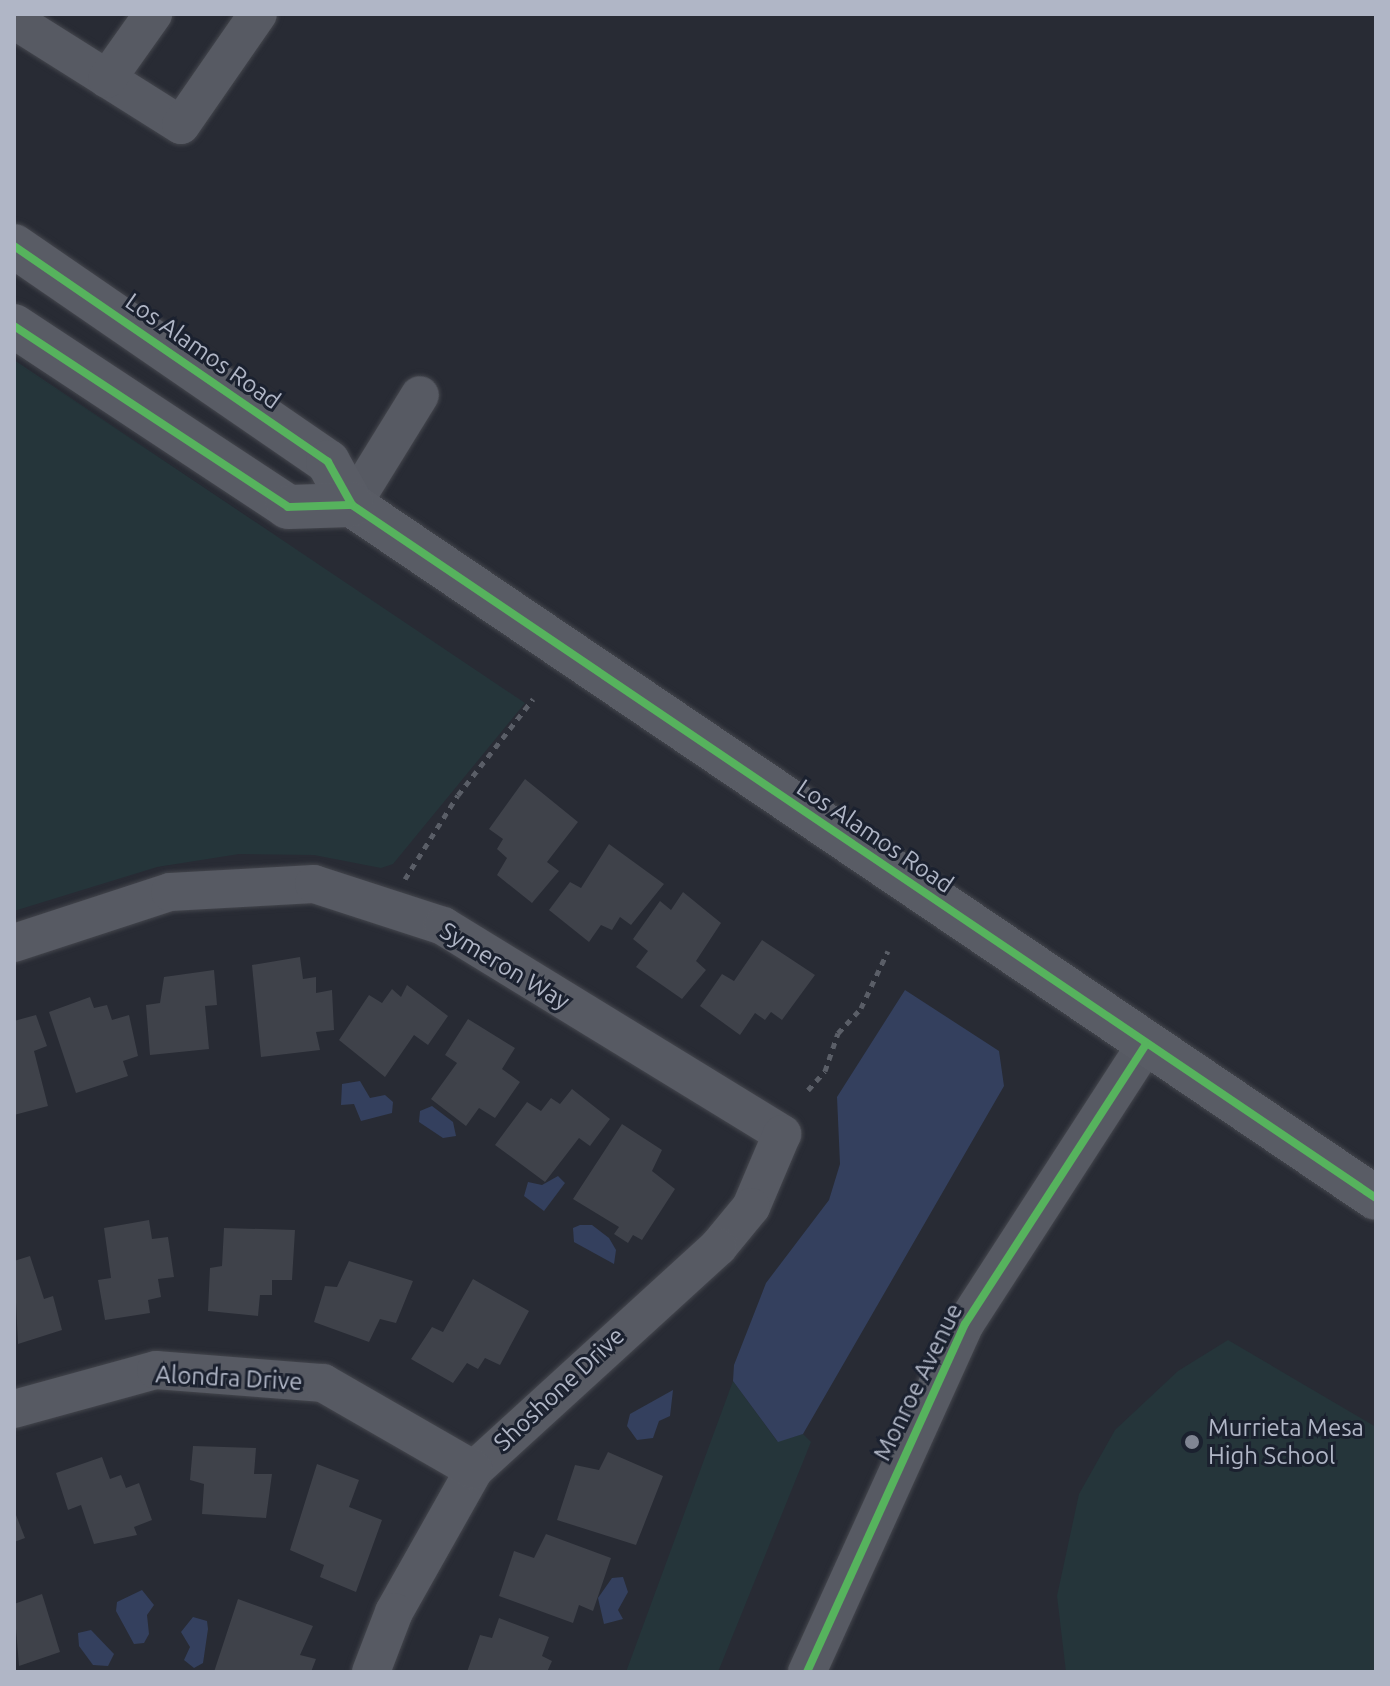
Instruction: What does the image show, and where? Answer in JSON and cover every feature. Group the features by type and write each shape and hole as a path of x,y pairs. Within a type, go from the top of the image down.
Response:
{"main road":[{"name":"Los Alamos Road","path":"14,246 328,462 352,505 1376,1198"},
{"path":"14,326 288,507 352,505"}],"street":[{"path":"107,79 153,14"},
{"path":"14,20 181,125 258,14"},
{"path":"352,505 420,395"},
{"name":"Symeron Way","path":"14,943 170,892 314,884 443,926 782,1134"},
{"name":"Monroe Avenue","path":"807,1672 965,1324 1146,1044"},
{"name":"Shoshone Drive","path":"371,1672 394,1612 474,1470 718,1247 751,1207 782,1134"},
{"name":"Alondra Drive","path":"14,1409 156,1370 323,1383 474,1470"}],"path":[{"path":"402,883 458,795 533,699"},
{"path":"808,1090 825,1071 838,1033 861,1008 888,951"}],"shaded area":[{"path":"14,360 525,703 393,864 381,868 314,855 239,854 157,867 14,911"},
{"path":"1228,1340 1376,1427 1376,1672 1066,1672 1057,1596 1079,1494 1115,1430 1178,1371"},
{"path":"733,1381 777,1441 803,1434 811,1442 718,1672 626,1672"}],"water":[{"path":"905,990 999,1051 1004,1086 803,1434 778,1442 733,1381 734,1365 766,1283 829,1200 840,1164 837,1097"},
{"path":"360,1081 370,1098 385,1095 393,1102 392,1113 361,1121 354,1104 341,1105 342,1084"},
{"path":"432,1106 453,1122 456,1136 443,1138 419,1122 420,1111"},
{"path":"558,1176 565,1183 544,1211 524,1196 528,1182 542,1185"},
{"path":"592,1225 609,1238 616,1250 614,1264 574,1242 573,1228"},
{"path":"673,1390 670,1416 659,1421 653,1438 637,1440 627,1426 630,1414"},
{"path":"623,1577 628,1592 618,1610 623,1619 604,1624 598,1598 612,1578"},
{"path":"142,1590 154,1605 147,1615 149,1634 144,1643 134,1644 116,1611 117,1602"},
{"path":"193,1617 207,1621 208,1629 203,1663 194,1668 184,1660 190,1647 181,1632"},
{"path":"91,1630 114,1654 108,1666 93,1665 79,1646 78,1633"}],"building":[{"path":"525,779 578,822 547,862 559,871 532,903 497,875 507,858 497,849 503,839 489,829"},
{"path":"609,844 664,884 631,925 620,917 612,930 601,925 589,942 549,910 570,882 581,888"},
{"path":"683,892 721,923 696,961 706,970 682,999 636,967 648,951 633,939 660,901 671,910"},
{"path":"762,940 815,975 782,1020 771,1012 765,1020 755,1013 740,1035 700,1006 722,974 734,981"},
{"path":"300,957 303,979 316,977 316,993 332,990 334,1030 316,1032 320,1050 261,1057 252,965"},
{"path":"214,970 217,1005 205,1006 209,1049 150,1055 146,1005 160,1003 164,977"},
{"path":"407,985 448,1016 428,1045 414,1035 385,1077 339,1040 369,995 382,1003 392,989 401,997"},
{"path":"90,997 94,1008 107,1005 112,1020 129,1015 138,1056 123,1061 128,1076 76,1093 49,1012"},
{"path":"36,1015 47,1046 34,1051 48,1106 14,1115 14,1021"},
{"path":"468,1019 515,1048 502,1069 520,1082 495,1118 479,1108 466,1126 431,1099 457,1063 445,1055"},
{"path":"572,1089 610,1119 590,1146 579,1138 545,1182 495,1145 527,1102 541,1111 551,1098 560,1104"},
{"path":"622,1124 662,1150 652,1171 675,1189 642,1240 633,1235 628,1243 614,1234 619,1227 573,1199"},
{"path":"149,1220 152,1239 168,1237 174,1277 158,1279 161,1297 148,1300 150,1313 105,1320 98,1280 111,1278 104,1228"},
{"path":"224,1228 295,1230 292,1280 272,1280 272,1295 260,1295 258,1316 208,1311 210,1268 222,1266"},
{"path":"30,1256 44,1299 53,1296 62,1330 18,1344 14,1261"},
{"path":"349,1261 413,1281 396,1323 380,1319 369,1342 314,1322 325,1286 337,1287"},
{"path":"473,1279 529,1311 500,1365 485,1358 478,1369 467,1363 453,1383 411,1359 432,1327 443,1332"},
{"path":"193,1446 256,1448 254,1474 272,1474 266,1518 202,1514 204,1484 190,1480"},
{"path":"608,1452 663,1476 636,1545 557,1520 575,1465 599,1470"},
{"path":"102,1457 110,1479 121,1475 126,1488 139,1483 152,1520 134,1527 137,1535 94,1544 81,1505 68,1510 56,1473"},
{"path":"317,1464 359,1480 349,1507 382,1520 356,1592 320,1577 324,1565 290,1550"},
{"path":"14,1510 25,1538 14,1542"},
{"path":"546,1534 611,1558 593,1611 579,1605 573,1623 499,1596 514,1551 534,1558"},
{"path":"42,1594 60,1652 19,1666 14,1604"},
{"path":"238,1599 313,1626 300,1655 316,1659 311,1672 214,1672"},
{"path":"499,1618 549,1637 542,1656 552,1661 547,1672 467,1672 480,1635 492,1638"}],"cycle path":[{"path":"14,246 328,462 352,505 1376,1198"},
{"path":"14,326 288,507 352,505"},
{"path":"807,1672 965,1324 1146,1044"}],"place":[{"name":"Murrieta Mesa High School","path":"1192,1442"}]}
